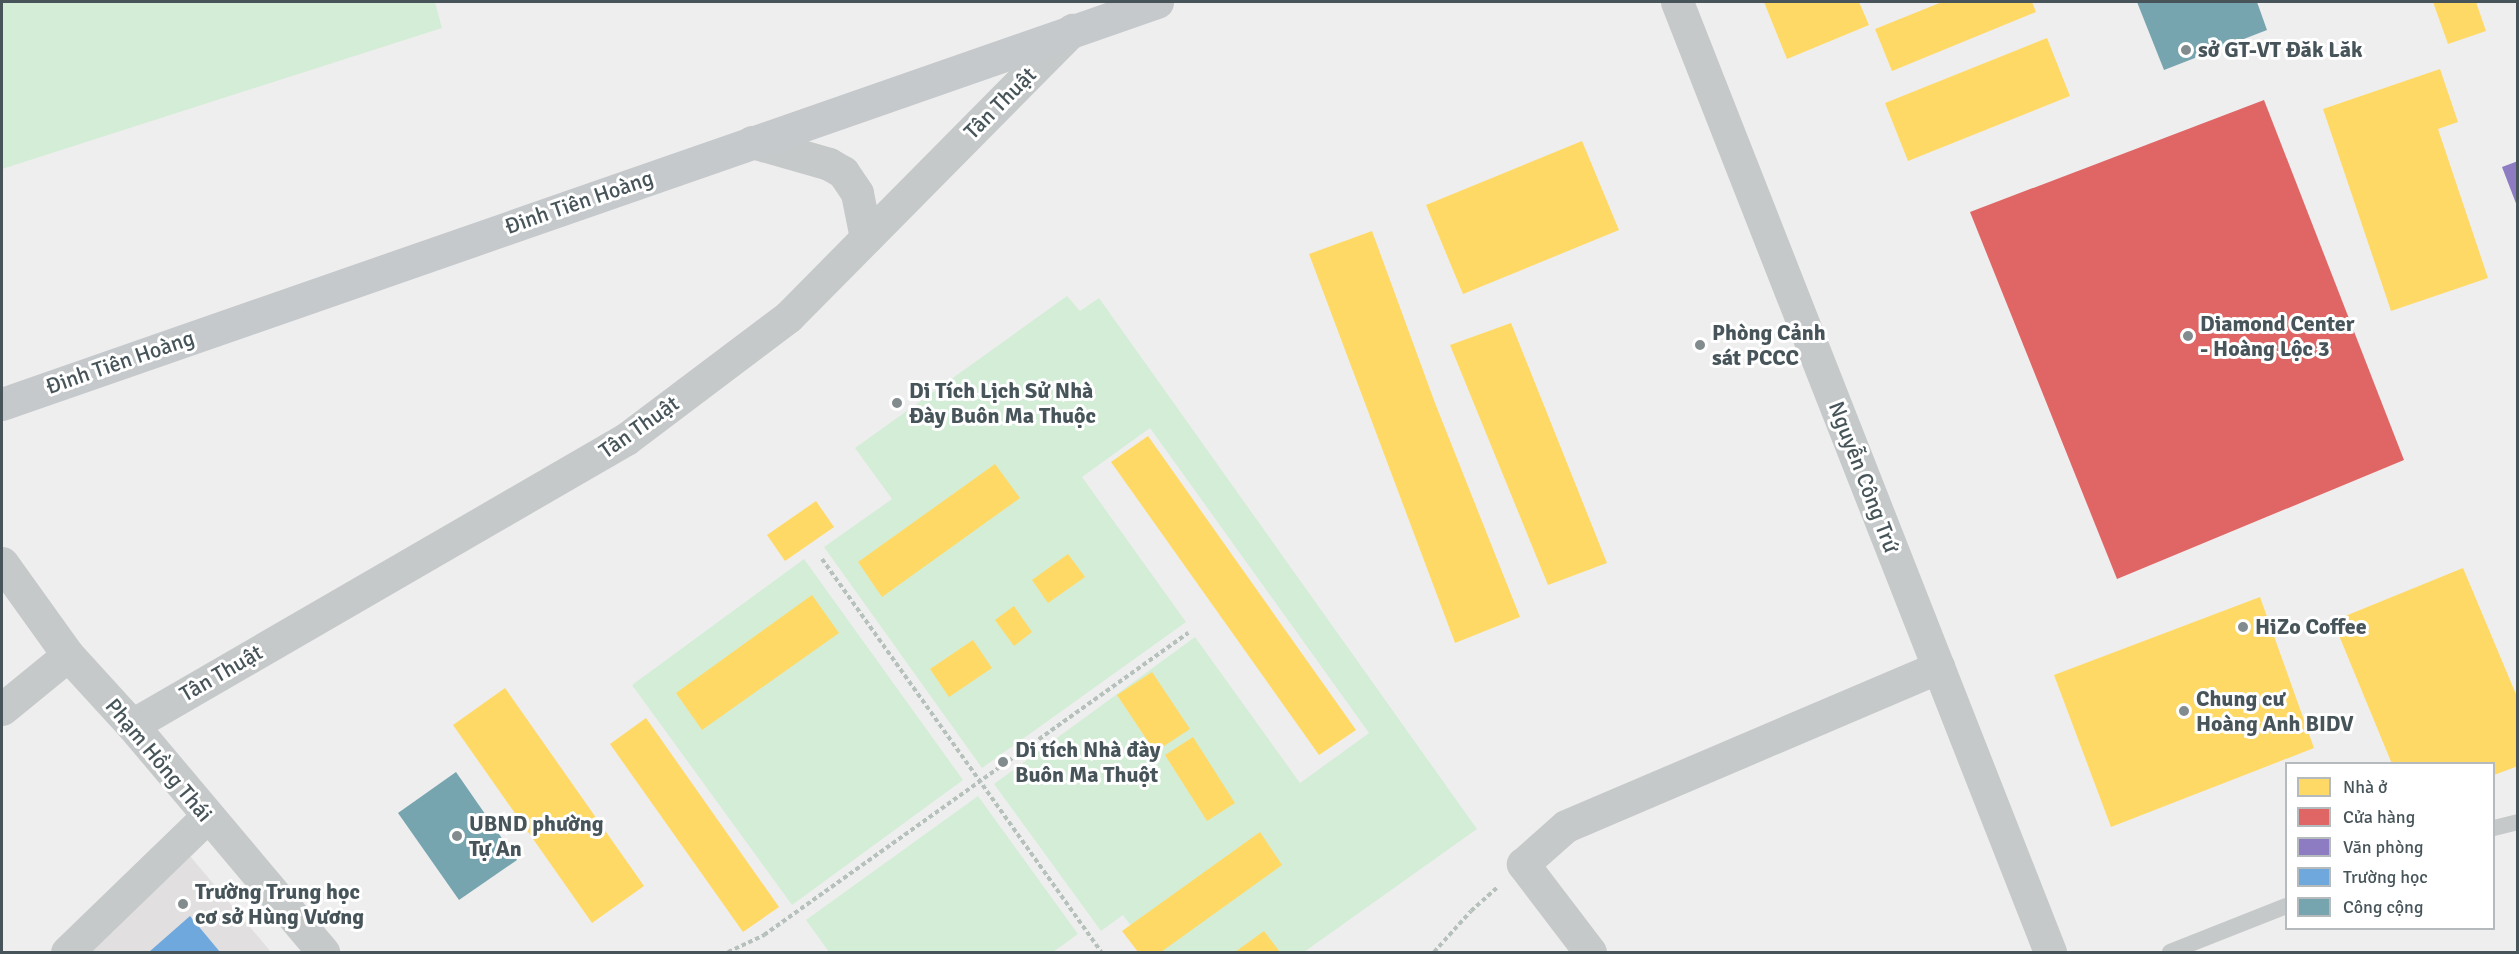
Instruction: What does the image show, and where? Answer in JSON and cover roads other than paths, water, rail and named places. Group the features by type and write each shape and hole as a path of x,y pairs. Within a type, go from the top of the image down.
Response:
{"street":[{"name":"Đinh Tiên Hoàng","path":"2,404 1157,2"},
{"name":"Nguyễn Công Trứ","path":"1677,2 2050,952"},
{"name":"Tân Thuật","path":"132,725 626,440 788,317 1072,30"},
{"path":"752,142 829,164 843,172 857,193 866,238"},
{"name":"Phạm Hồng Thái","path":"2,563 68,655 132,725 207,817 323,952"},
{"path":"2,710 68,655"},
{"path":"1590,952 1523,864 1566,826 1938,667"},
{"path":"67,952 207,817"}],"lane":[{"path":"2495,828 2517,822"},
{"path":"2170,952 2285,906"}],"place":[{"name":"sở GT-VT Đăk Lăk","path":"2186,50"},
{"name":"Diamond Center - Hoàng Lộc 3","path":"2188,336"},
{"name":"Phòng Cảnh sát PCCC","path":"1700,345"},
{"name":"Di Tích Lịch Sử Nhà Đày Buôn Ma Thuộc","path":"897,403"},
{"name":"HiZo Coffee","path":"2243,627"},
{"name":"Chung cư Hoàng Anh BIDV","path":"2184,711"},
{"name":"Di tích Nhà đày Buôn Ma Thuột","path":"1003,762"},
{"name":"UBND phường Tự An","path":"457,836"},
{"name":"Trường Trung học cơ sở Hùng Vương","path":"183,904"}]}
